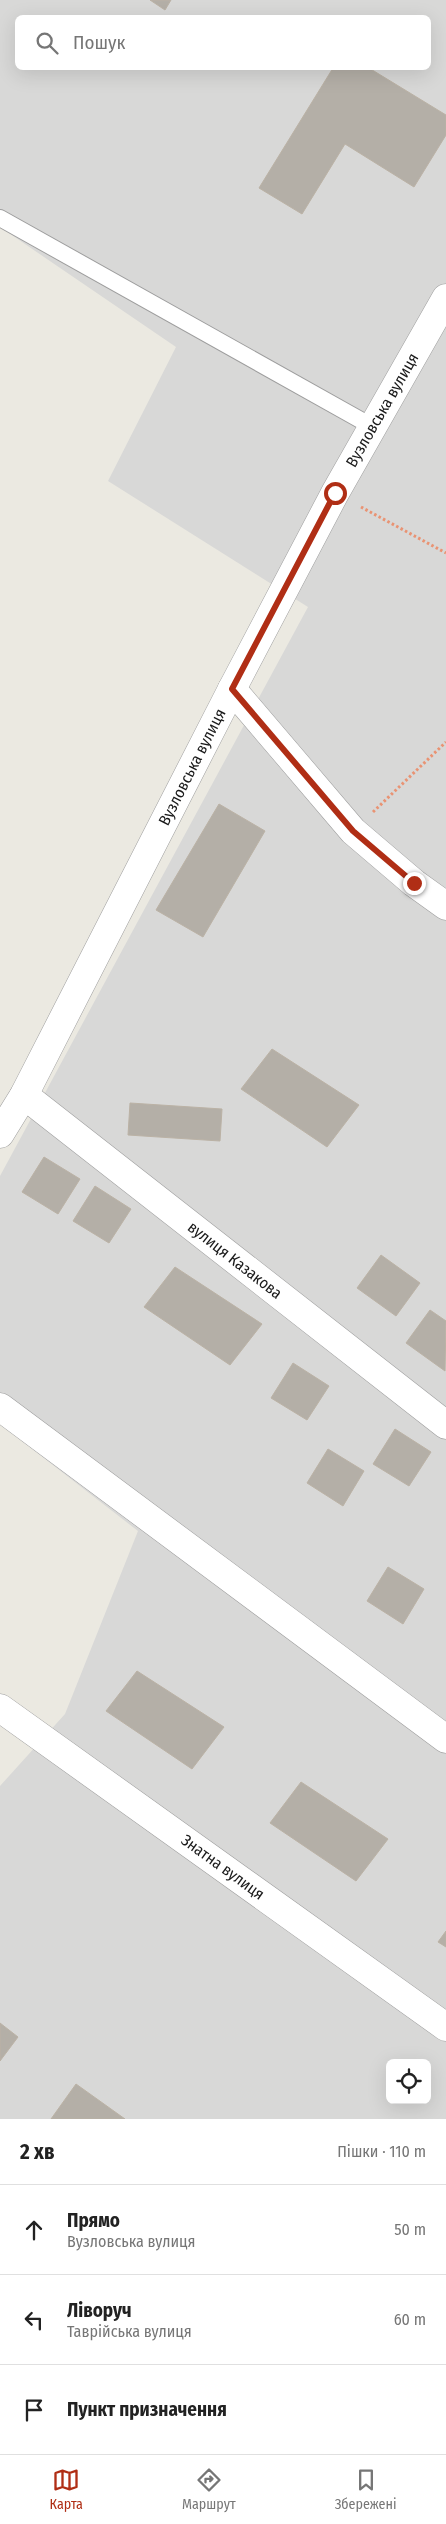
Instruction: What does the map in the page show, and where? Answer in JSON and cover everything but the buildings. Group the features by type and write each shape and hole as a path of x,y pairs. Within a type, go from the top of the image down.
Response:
{"street":[{"name":"Вузловська вулиця","path":"0,1134 24,1095 232,689 335,493 446,298"},
{"path":"232,689 353,831 414,883 446,906"},
{"name":"вулиця Казакова","path":"24,1095 446,1425"},
{"path":"0,1407 446,1739"},
{"name":"Знатна вулиця","path":"0,1708 446,2027"}],"lane":[{"path":"0,218 373,427"}],"path":[{"path":"335,493 446,553"},
{"path":"353,831 446,742"}],"shaded area":[{"path":"0,0 446,0 446,2119 0,2119 0,1786 65,1714 138,1531 0,1424 0,1176 308,607 108,481 176,347 0,227"}],"route":[{"path":"335,493 232,689 353,831 414,883"}]}
